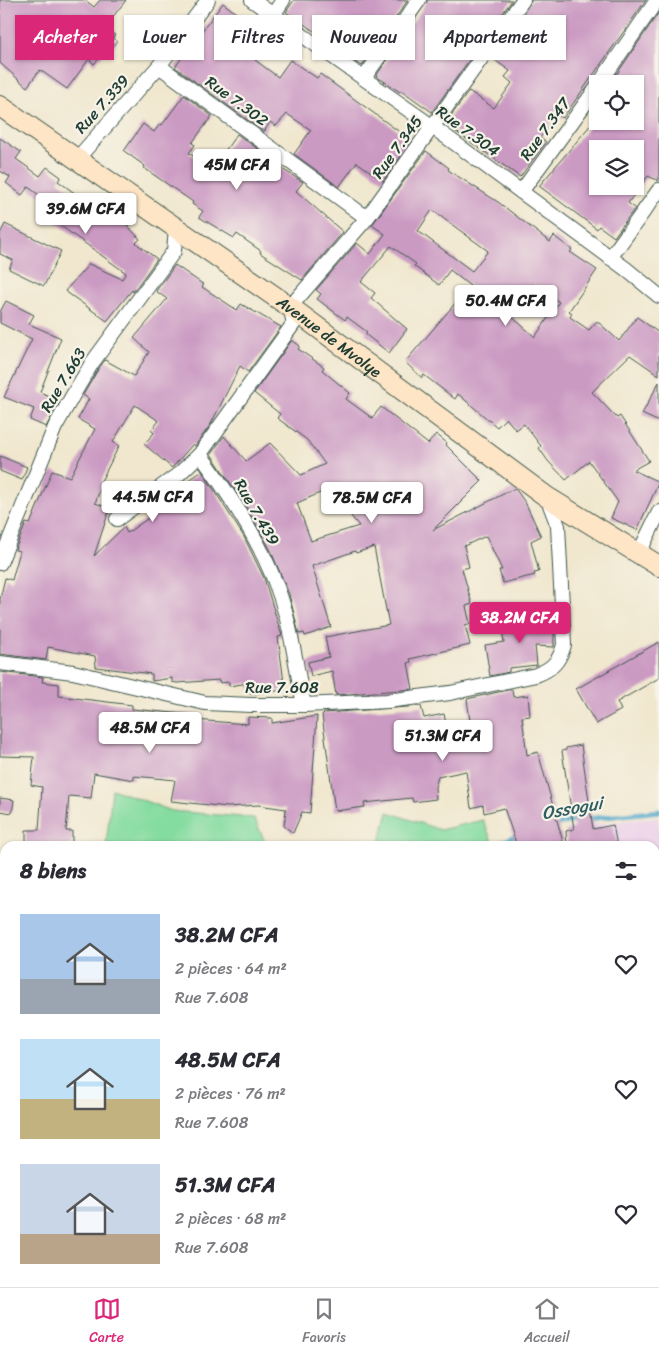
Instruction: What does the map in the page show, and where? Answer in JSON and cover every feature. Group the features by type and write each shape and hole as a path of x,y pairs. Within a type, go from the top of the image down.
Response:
{"main road":[{"name":"Avenue de Mvolye","path":"0,106 290,307 547,498 659,566"}],"street":[{"name":"Rue 7.339","path":"76,160 159,66 208,0"},
{"name":"Rue 7.304","path":"252,0 273,15"},
{"path":"273,15 283,0"},
{"path":"364,78 419,0"},
{"name":"Rue 7.345","path":"290,307 367,218 523,0"},
{"name":"Rue 7.347","path":"605,75 657,0"},
{"name":"Rue 7.304","path":"302,35 433,127 659,296"},
{"name":"Rue 7.302","path":"159,66 367,218"},
{"name":"Rue 7.347","path":"521,192 589,98"},
{"path":"610,258 659,190"},
{"name":"Rue 7.663","path":"0,563 56,427 92,363 174,251 176,228"},
{"path":"117,519 179,474 200,454 294,323 290,307"},
{"name":"Rue 7.439","path":"200,454 252,533 274,582 287,618 304,705"},
{"name":"Rue 7.608","path":"0,663 73,672 205,702 304,705 387,700 450,693 536,675 550,670 560,658 564,645 558,526 547,498"},
{"path":"638,555 659,512"}],"shaded area":[{"path":"657,817 659,841 567,841 566,831 570,831 570,827"}],"green space":[{"path":"112,789 172,811 254,818 265,841 107,841"},
{"path":"388,812 440,830 483,820 492,841 380,841"}],"building":[{"path":"0,0 85,0 94,7 100,0 126,0 114,15 15,15 15,60 88,60 67,89 40,70 27,87 0,63"},
{"path":"294,0 408,0 398,15 312,15 312,30 302,23 302,15 290,15 286,12"},
{"path":"428,0 512,0 501,15 425,15 425,60 469,60 432,112 401,90 400,92 376,76 387,60 415,60 415,19"},
{"path":"532,0 646,0 593,75 589,75 589,81 563,118 557,114 540,138 546,142 520,177 445,124 469,91 494,108 512,83 505,77 510,71 495,60 566,60 566,15 522,15"},
{"path":"223,3 239,15 214,15"},
{"path":"659,12 659,181 648,176 644,181 644,140 589,140 589,195 634,195 628,203 635,208 614,237 599,226 597,229 539,186 589,127 589,130 644,130 644,75 616,75"},
{"path":"214,15 214,60 255,60 278,77 290,60 317,78 320,74 412,141 383,181 357,162 339,187 294,154 311,130 287,114 276,126 270,122 264,132 175,67 180,60 204,60 204,28"},
{"path":"357,60 366,60 362,66 355,62"},
{"path":"184,95 212,116 192,143 195,145 189,153 212,169 237,134 258,149 258,154 303,182 296,191 343,232 302,280 260,253 261,251 237,234 234,238 199,217 203,211 192,204 193,202 144,168 145,166 124,151 143,124 154,132 160,124 162,125"},
{"path":"0,138 21,152 16,159 40,176 47,167 61,177 58,181 91,205 95,199 106,207 108,205 140,239 136,243 157,259 133,292 132,290 107,321 65,291 89,264 122,279 126,273 43,213 50,203 28,187 22,195 6,183 10,177 0,171"},
{"path":"426,151 449,168 448,170 498,202 550,242 554,236 572,250 570,252 597,270 569,311 572,313 570,317 589,330 597,321 619,341 637,317 659,333 659,375 630,355 592,392 617,418 620,416 649,461 633,470 659,482 637,530 611,518 618,502 589,461 566,480 548,461 539,448 541,446 524,424 516,430 506,418 497,427 458,394 455,399 424,375 422,378 405,362 470,286 450,270 439,285 414,266 416,264 391,246 361,282 375,293 371,298 407,329 389,353 365,334 367,332 347,317 345,320 317,299 321,294 316,290 357,243 370,254 385,234 372,225","holes":["432,210 488,251 472,271 418,231","533,284 559,302 535,337 510,315"]},
{"path":"5,224 61,251 44,286 9,269 13,260 0,254 0,234"},
{"path":"175,265 204,285 202,287 237,310 241,304 281,327 248,372 240,366 211,424 195,446 193,444 172,468 144,444 154,433 151,430 159,421 135,405 113,442 119,446 101,481 103,482 95,503 110,508 94,556 124,527 127,533 160,510 161,512 192,488 188,481 202,471 244,537 264,578 282,636 278,637 285,690 251,694 249,683 229,686 229,682 220,683 219,680 177,683 172,682 172,678 152,681 152,674 96,667 95,656 48,647 46,660 0,654 0,599 5,578 12,580 20,551 15,550 26,523 30,524 52,471 70,477 95,429 78,419 89,399 83,395 105,360 134,376 149,352 134,338 167,299 156,291"},
{"path":"6,301 34,315 29,324 61,338 40,392 60,401 46,427 30,420 34,409 4,397 32,339 0,323 0,312"},
{"path":"292,340 300,346 298,349 324,367 322,370 350,393 346,399 372,418 381,407 428,444 436,434 447,443 446,445 482,481 433,530 515,488 526,504 541,536 531,541 539,572 534,573 535,575 503,583 499,570 502,570 486,536 464,546 469,567 462,569 472,604 466,606 470,624 465,625 470,645 410,659 411,662 408,663 413,689 336,695 332,671 311,676 308,662 329,657 325,637 389,625 374,547 356,553 355,551 312,566 331,627 305,636 304,633 299,634 289,594 270,549 247,508 211,454 224,436 246,461 270,443 301,475 325,464 307,440 277,418 280,414 254,393","holes":["341,484 360,509 351,516 359,526 311,541 297,503"]},
{"path":"659,382 659,422 642,414"},
{"path":"0,456 27,467 22,480 0,471"},
{"path":"554,616 554,647 535,646 537,665 509,668 509,672 490,676 485,645 504,642 501,624"},
{"path":"659,642 659,678 617,702 621,710 596,724 576,689"},
{"path":"0,672 43,677 42,682 59,684 59,696 132,705 132,709 195,715 194,720 248,724 248,717 272,718 272,723 317,716 310,813 302,812 293,833 284,826 286,809 258,805 228,807 171,801 175,780 134,776 134,780 94,773 91,798 69,796 66,831 72,831 72,841 26,841 26,830 39,830 42,787 31,785 34,757 0,756"},
{"path":"512,689 513,697 528,695 530,716 522,717 527,755 538,752 563,841 515,841 504,808 484,813 483,805 471,808 466,771 438,777 435,787 436,799 413,802 412,798 364,803 365,807 335,811 322,715 324,713 421,706 424,718 444,714 449,740 472,736 467,699"},
{"path":"581,745 593,829 613,825 616,841 567,841 566,831 574,829 562,751 566,750 566,748"},
{"path":"0,798 14,800 12,813 0,811"}],"waterway":[{"name":"Ossogui","path":"587,819 659,811"},
{"name":"Ossogui","path":"552,825 578,820"},
{"name":"Ossogui","path":"504,841 520,834"}]}
